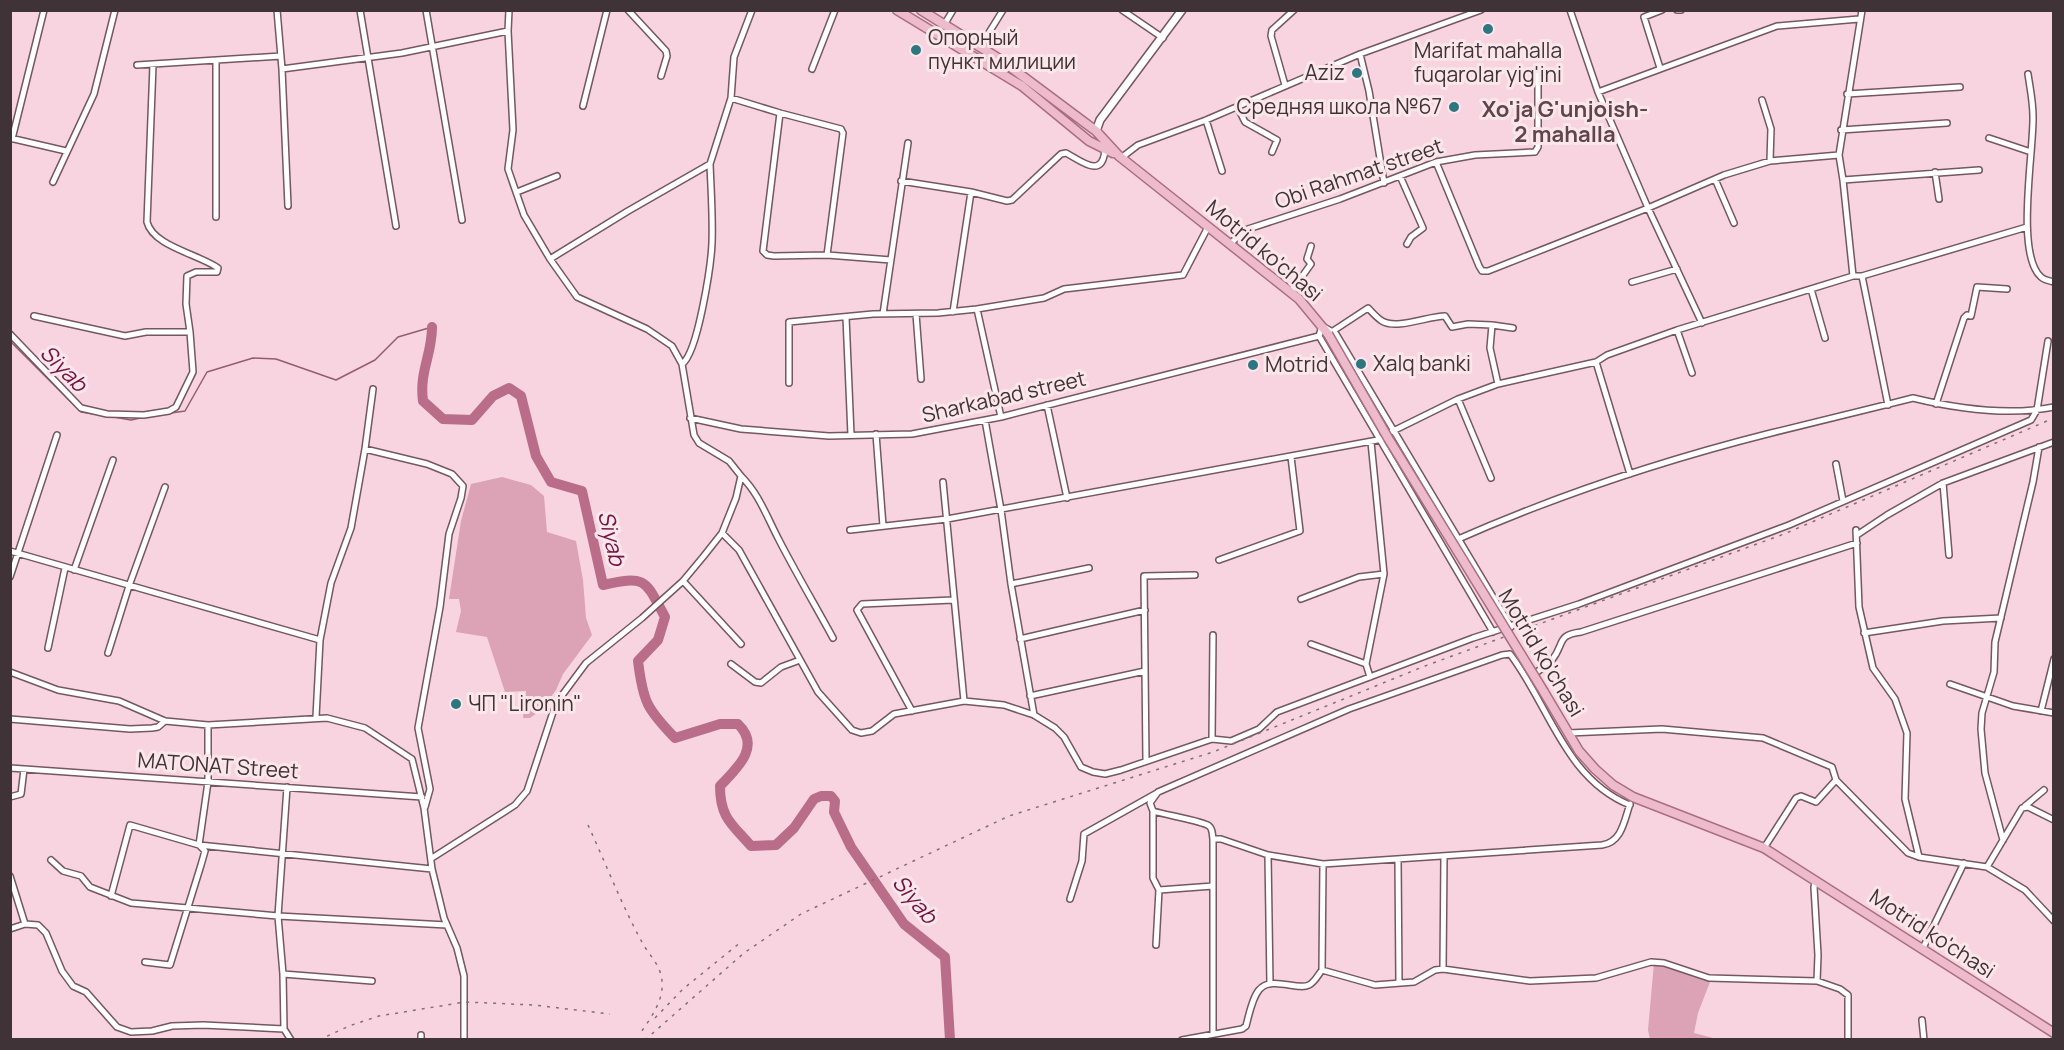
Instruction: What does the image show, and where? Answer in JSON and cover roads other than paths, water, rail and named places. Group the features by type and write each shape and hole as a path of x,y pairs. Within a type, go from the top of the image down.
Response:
{"main road":[{"name":"Motrid ko'chasi","path":"897,10 1022,86 1089,141 1120,157"},
{"name":"Motrid ko'chasi","path":"921,10 1001,60 1096,131 1120,157 1291,292 1309,308 1322,326 1331,332 1384,438 1455,541 1579,752 1595,769 1631,801 1764,848 2054,1033"}],"street":[{"path":"44,10 11,138 66,151"},
{"path":"53,182 94,94 115,10"},
{"path":"277,10 288,206"},
{"path":"360,10 396,226"},
{"path":"426,10 462,220"},
{"path":"509,10 513,130 508,169 524,215 550,259 577,297 647,329 672,346 682,364 694,435 699,443 729,461 753,488 833,638"},
{"path":"583,106 607,10"},
{"path":"628,10 666,51 667,56 661,76"},
{"path":"682,364 687,360 695,341 708,279 712,244 710,164 731,98 734,57 752,10"},
{"path":"812,69 835,10"},
{"path":"944,25 952,10"},
{"path":"980,47 1003,10"},
{"path":"1122,10 1163,38"},
{"path":"1096,131 1100,120 1182,10"},
{"path":"1285,86 1271,36 1272,30 1294,10"},
{"path":"1120,157 1138,144 1206,120 1360,54 1480,10"},
{"path":"1570,10 1598,92 1648,208 1702,323"},
{"path":"1660,69 1644,17 1662,10"},
{"path":"1852,276 1839,155 1841,130 1862,10"},
{"path":"1598,92 1777,26 1859,19"},
{"path":"282,69 369,58 508,31"},
{"path":"1360,54 1369,91 1384,183"},
{"path":"138,65 216,62 281,56"},
{"path":"216,62 216,217"},
{"path":"10,334 81,408 107,414 144,415 170,411 176,407 193,372 186,304 187,276 196,272 217,272 218,268 163,242 155,236 147,222 153,65"},
{"name":"Obi Rahmat street","path":"1230,244 1245,230 1384,183 1436,162 1475,155 1535,152 1538,147 1538,74"},
{"path":"2028,74 2033,117 2027,227 2030,251 2036,271 2042,279 2054,282"},
{"path":"1847,94 1960,87"},
{"path":"731,98 841,129 843,133 826,255"},
{"path":"1762,100 1771,129 1770,161"},
{"path":"1237,106 1245,122 1277,140 1272,152"},
{"path":"780,113 763,251 767,255 774,256 826,255 891,260"},
{"path":"1206,120 1222,171"},
{"path":"1841,130 1947,123"},
{"path":"1989,138 2031,153"},
{"path":"883,314 908,143"},
{"path":"901,181 971,192 1007,201 1012,200 1061,154 1066,153 1091,168 1104,159 1105,149"},
{"path":"1436,162 1482,271 1488,271 1715,179 1770,161 1839,155"},
{"path":"550,259 710,164"},
{"path":"1843,180 1979,170"},
{"path":"1935,172 1939,199"},
{"path":"517,192 557,176"},
{"path":"1400,177 1423,228 1411,237 1407,244"},
{"path":"1715,179 1734,223"},
{"path":"954,312 971,192"},
{"path":"789,383 789,322 883,314 954,312 1044,298 1064,289 1183,275 1208,227"},
{"path":"850,530 947,519 1001,510 1371,442 1384,438 1394,430 1458,399 1498,384 1596,362 1607,355 1677,330 1852,276 1862,276 2027,227"},
{"path":"1291,292 1311,264 1307,259 1311,246"},
{"path":"1632,282 1677,269"},
{"path":"1862,276 1888,405"},
{"path":"1936,404 1964,318 1967,315 1971,316 1977,287 2007,288"},
{"path":"1811,289 1826,338"},
{"path":"1511,627 1455,541 1394,430 1331,332 1368,308 1382,321 1393,325 1434,316 1445,316 1452,327 1468,324 1513,328"},
{"path":"977,309 1001,417"},
{"path":"916,314 921,379"},
{"path":"34,316 125,336 146,332 190,332"},
{"path":"846,317 851,435"},
{"path":"1322,326 1319,336 1384,438 1389,454 1493,632"},
{"path":"1492,326 1490,348 1498,384"},
{"path":"1677,330 1692,373"},
{"name":"Sharkabad street","path":"690,418 741,429 829,435 912,434 1001,417 1319,336"},
{"path":"722,532 739,550 818,692 852,730 861,733 872,730 894,714 964,701 1004,705 1034,715 1055,728 1064,737 1082,767 1105,774 1212,739 1231,741 1259,729 1277,712 1493,632 1579,604 1767,533 2031,420 2037,410 2048,342"},
{"path":"1596,362 1630,474"},
{"path":"316,717 320,640 331,583 351,528 373,389"},
{"path":"1455,541 1515,514 1630,474 1769,433 1913,398 1936,404 2003,411 2054,407"},
{"path":"1458,399 1491,478"},
{"path":"1047,405 1067,498"},
{"path":"985,420 1034,715"},
{"path":"876,434 883,526"},
{"path":"10,577 57,435"},
{"path":"1370,677 1366,664 1384,574 1371,442"},
{"path":"1919,857 1905,799 1907,733 1895,699 1873,668 1859,607 1856,563 1857,532 1943,483 2054,442"},
{"path":"2003,840 1985,773 1981,729 1982,712 1994,672 1995,642 2033,482 2039,447"},
{"path":"1389,454 1404,448"},
{"path":"365,449 428,464 452,474 463,486 449,534 440,608 418,728 430,789 424,808"},
{"path":"1219,560 1299,531 1291,457"},
{"path":"74,570 113,460"},
{"path":"1836,464 1843,501"},
{"path":"432,858 515,805 527,791 553,712 563,694 586,663 683,581 722,532 736,498 741,476"},
{"path":"943,482 964,701"},
{"path":"1943,483 1949,555"},
{"path":"108,653 129,586 165,487"},
{"path":"1533,675 1552,660 1564,636 1571,633 1646,612 1857,543"},
{"path":"10,551 320,640"},
{"path":"1011,584 1089,567"},
{"path":"48,648 65,568"},
{"path":"1301,599 1359,577 1384,574"},
{"path":"1146,760 1144,576 1195,575"},
{"path":"683,581 741,644"},
{"path":"912,711 857,610 862,604 953,600"},
{"path":"1020,639 1145,610"},
{"path":"1864,633 1943,621 2001,618"},
{"path":"1212,739 1213,635"},
{"path":"1311,644 1366,664"},
{"path":"1070,899 1082,861 1083,834 1158,792 1349,709 1502,654 1510,654 1524,672 1574,762 1611,794 1631,801 1618,837 1611,844 1323,864 1268,855 1221,839 1213,839"},
{"path":"2041,711 2054,659"},
{"path":"731,664 755,682 761,683 781,667 800,660"},
{"path":"1030,696 1145,670"},
{"path":"10,672 58,690 119,701 165,721 208,724 327,717 365,728 412,759 422,797 432,869 464,976 464,1040"},
{"path":"1950,684 2013,706 2054,713"},
{"path":"10,719 130,729 158,727 165,721"},
{"path":"199,846 208,782 208,724"},
{"path":"1568,733 1662,729 1763,738 1832,767 1836,780 1908,853 1919,857 1987,867 2025,890 2054,921"},
{"name":"MATONAT Street","path":"10,768 422,797"},
{"path":"10,797 21,794 24,769"},
{"path":"1764,848 1796,798 1801,796 1816,802 1836,780"},
{"path":"287,788 278,916 283,974 282,1029 291,1040"},
{"path":"1987,867 2025,806 2044,790"},
{"path":"1156,945 1159,890 1153,878 1153,811 1150,803 1158,792"},
{"path":"2025,806 2054,820"},
{"path":"1153,811 1207,824 1212,830 1213,1033"},
{"path":"111,896 130,825 199,846 432,869"},
{"path":"145,962 170,965 205,851 199,846"},
{"path":"1268,855 1270,984"},
{"path":"1443,969 1444,857"},
{"path":"51,860 63,871 81,876 90,887 131,903 278,916 447,925"},
{"path":"1398,860 1399,983"},
{"path":"1922,950 1964,863"},
{"path":"1182,1040 1242,1029 1246,1026 1257,991 1270,984 1306,986 1312,983 1322,970 1323,864"},
{"path":"10,876 25,924"},
{"path":"1816,880 1814,887 1818,955 1817,981"},
{"path":"1159,890 1213,886"},
{"path":"10,929 25,924 38,925 46,933 62,971 73,986 86,992 117,1027 131,1032 152,1031 172,1026 203,1025 282,1029"},
{"path":"1322,970 1375,985 1414,982 1435,970 1443,969 1530,981 1596,978 1651,962 1664,963 1709,978 1817,981 1840,989 1848,995 1848,1040"},
{"path":"283,974 372,981"},
{"path":"1922,1020 1923,1040"}],"waterway":[{"name":"Siyab","path":"171,413 185,411 207,372 253,358 276,359 336,380 375,360 398,337 432,327"},
{"name":"Siyab","path":"432,327 424,372 423,401 443,419 472,420 493,396 509,388 521,396 536,456 551,482 582,491 603,585 628,581 643,583 653,595 665,617 658,640 638,661 642,686 652,712 675,738 720,724 738,724 745,733 748,741 744,757 720,786 722,806 728,820 751,846 776,845 794,828 814,799 831,796 835,801 834,812 851,847 904,924 945,957 950,1040"},
{"name":"Siyab","path":"10,341 81,412 101,415"},
{"name":"Siyab","path":"108,416 131,420 145,417"}],"railway":[{"path":"645,1040 744,953 801,914 1009,816 1213,752 1425,666 1784,534 2054,418"},
{"path":"588,825 628,915 661,976 662,988 659,1003 639,1035"},
{"path":"655,1018 683,989 741,942"},
{"path":"319,1040 349,1026 379,1016 465,1002 534,1005 610,1014"}],"place":[{"name":"Marifat mahalla fuqarolar yig'ini","path":"1488,29"},
{"name":"Опорный пункт милиции","path":"916,50"},
{"name":"Aziz","path":"1357,73"},
{"name":"Средняя школа №67","path":"1454,107"},
{"name":"Xalq banki","path":"1361,364"},
{"name":"Motrid","path":"1253,365"},
{"name":"ЧП \"Lironin\"","path":"456,704"}],"district":[{"name":"Xo'ja G'unjoish- 2 mahalla","path":"1565,122"}]}
